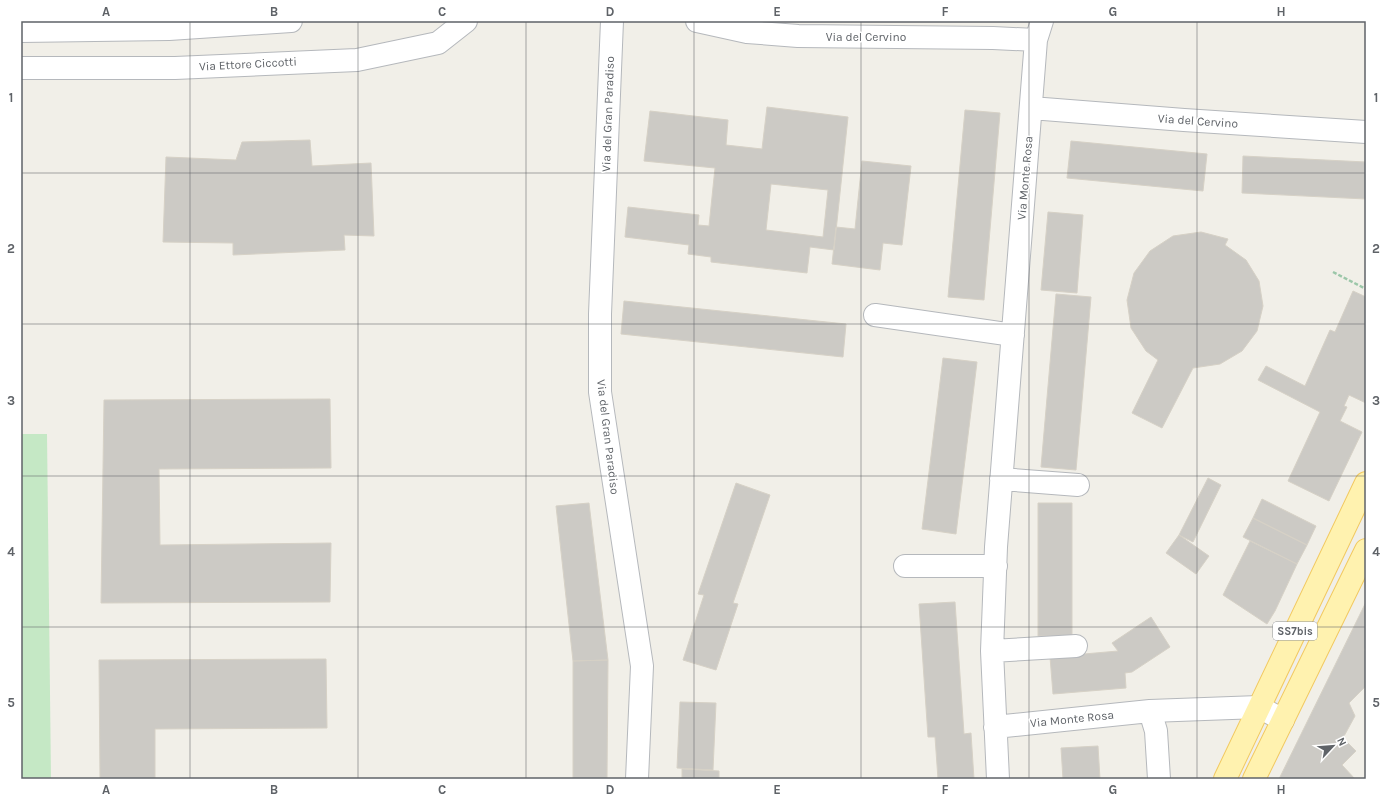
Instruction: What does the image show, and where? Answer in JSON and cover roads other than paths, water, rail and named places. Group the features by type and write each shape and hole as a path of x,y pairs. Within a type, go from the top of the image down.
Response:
{"main road":[{"name":"SS7bis","path":"1225,779 1366,483"},
{"name":"SS7bis","path":"1283,720 1366,550"},
{"path":"1254,779 1283,720"}],"street":[{"path":"21,31 169,28 291,21"},
{"name":"Via Ettore Ciccotti","path":"21,68 175,68 357,60 438,43 466,21"},
{"name":"Via del Gran Paradiso","path":"612,21 600,314 600,392 642,666 637,779"},
{"name":"Via del Cervino","path":"697,21 747,32 798,29 993,38 1039,31"},
{"name":"Via Monte Rosa","path":"998,779 992,651 996,566 1001,479 1031,108 1039,31"},
{"name":"Via del Cervino","path":"1031,108 1366,132"},
{"path":"874,315 1013,335"},
{"path":"1001,479 1078,485"},
{"path":"905,566 996,566"},
{"path":"992,651 1076,646"},
{"path":"1259,707 1283,720"},
{"name":"Via Monte Rosa","path":"995,727 1150,711 1259,707"},
{"path":"1150,711 1156,731 1159,779"}]}
